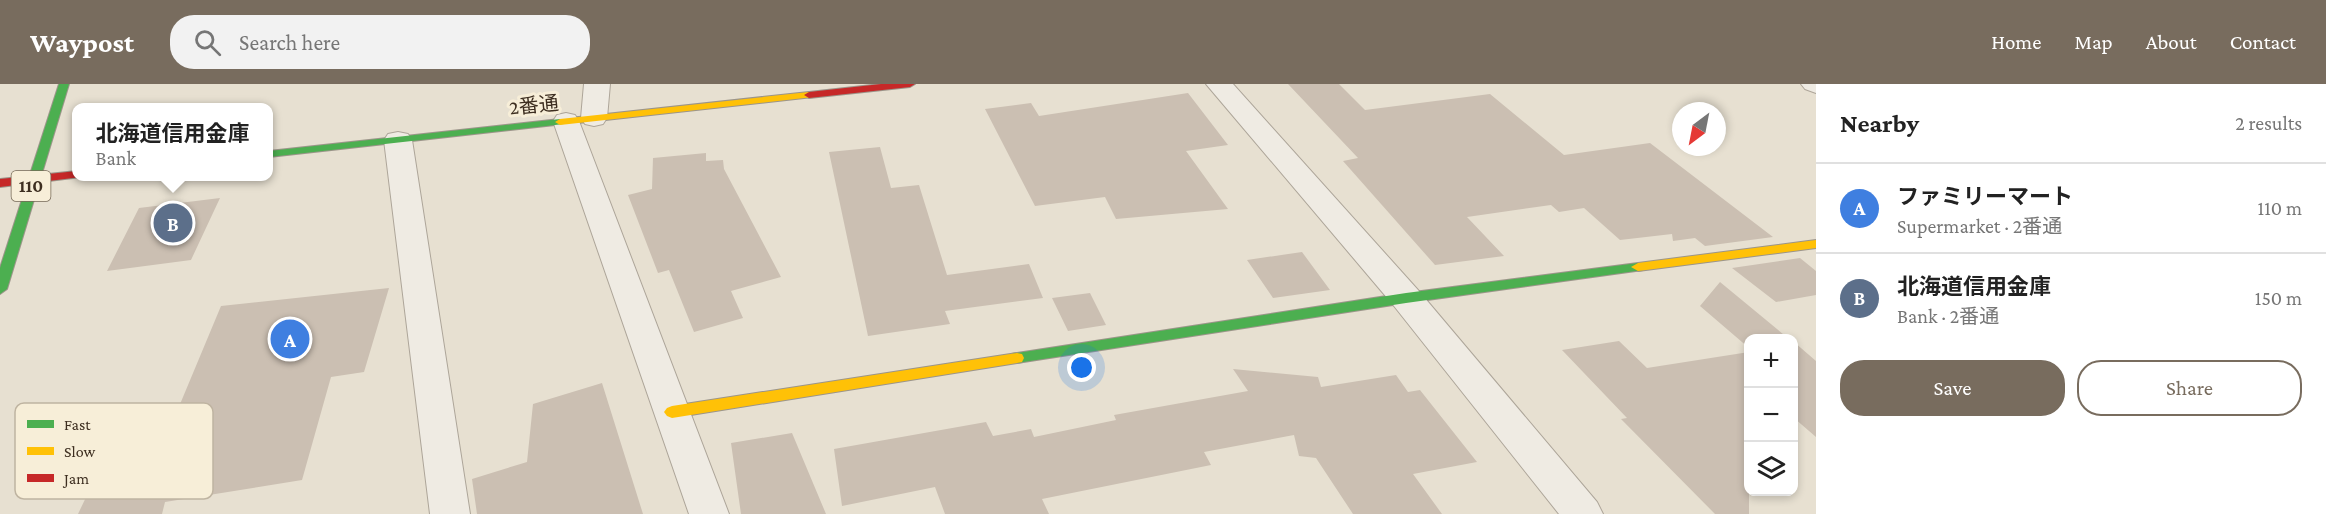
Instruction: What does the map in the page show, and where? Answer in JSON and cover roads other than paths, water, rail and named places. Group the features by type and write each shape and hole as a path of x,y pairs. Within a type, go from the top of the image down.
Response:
{"street":[{"name":"110","path":"0,289 64,84"},
{"path":"597,84 580,119 672,412 709,514"},
{"name":"2番通","path":"273,154 910,84"},
{"path":"1219,84 1406,298 1583,514"},
{"path":"398,140 450,514"},
{"path":"0,183 72,176"},
{"path":"672,412 1406,298 1816,244"}],"place":[{"name":"北海道信用金庫","path":"173,223"},
{"name":"ファミリーマート","path":"290,339"}]}
